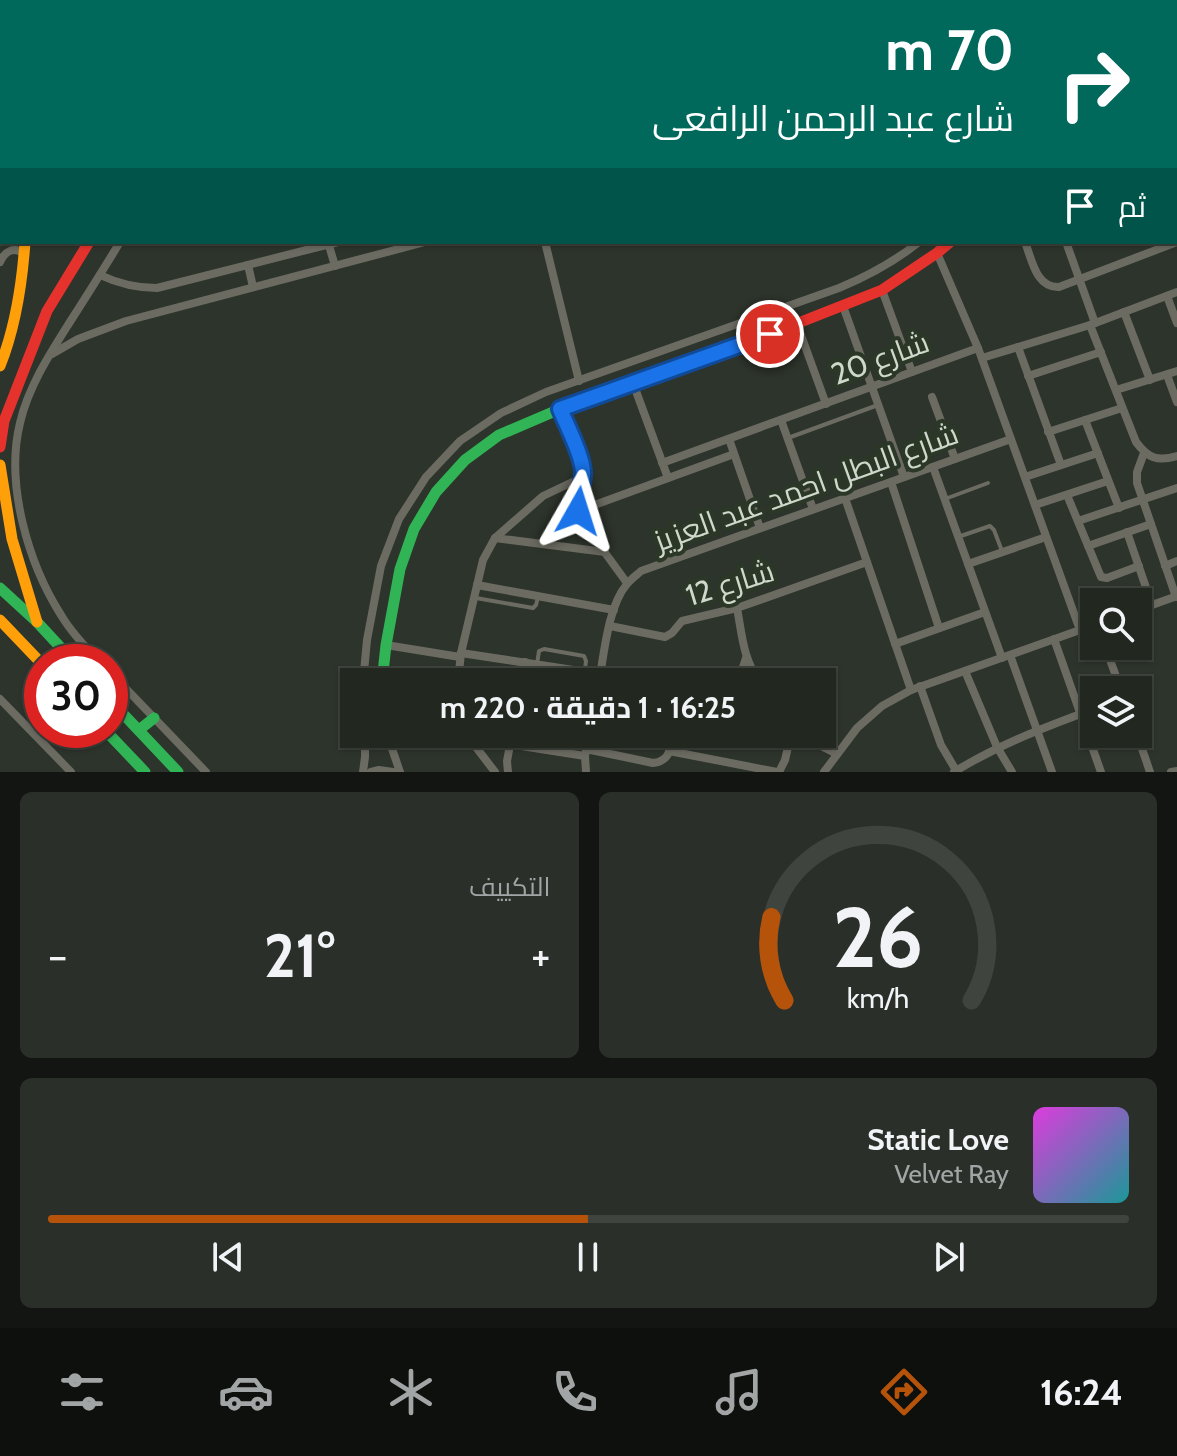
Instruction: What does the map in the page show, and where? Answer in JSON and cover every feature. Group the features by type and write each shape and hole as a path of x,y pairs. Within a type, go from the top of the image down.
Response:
{"main road":[{"path":"0,366 16,316 25,244"},
{"path":"0,447 4,421 47,311 88,244"},
{"path":"384,668 400,569 414,529 436,492 465,460 499,435 560,409 797,324 882,290 948,244"},
{"path":"0,465 12,539 37,622"},
{"path":"0,588 57,644"},
{"path":"0,620 24,645"},
{"path":"139,730 154,718"},
{"path":"128,719 178,772"},
{"path":"122,748 145,772"}],"street":[{"path":"84,644 62,618 48,592 27,538 20,509 16,446 20,421 48,357 119,244"},
{"path":"100,275 118,284 157,288 328,244"},
{"path":"332,244 335,266"},
{"path":"48,357 101,329 184,304 418,244"},
{"path":"545,244 579,381"},
{"path":"364,668 381,566 399,519 426,477 460,441 501,413 546,392 825,293 870,275 916,244"},
{"path":"1026,244 1041,282 1049,287 1059,287 1172,244"},
{"path":"1067,244 1101,352 1136,442 1144,453 1157,459 1177,456"},
{"path":"1145,244 1148,253"},
{"path":"0,262 5,253 12,250 21,251 24,259"},
{"path":"824,772 857,728 882,706 915,688 1080,630 980,353 937,253"},
{"path":"248,265 253,287"},
{"path":"882,290 912,372"},
{"name":"شارع 20","path":"662,463 912,372 980,353 1018,347 1092,324 1177,292"},
{"path":"825,293 838,308 872,387 904,477"},
{"path":"1167,296 1177,323"},
{"path":"1124,312 1150,380"},
{"path":"797,324 826,404"},
{"path":"1018,347 1061,465"},
{"path":"1028,376 1101,352"},
{"path":"1116,390 1177,371"},
{"path":"1167,375 1177,402"},
{"path":"633,383 668,478"},
{"path":"932,397 955,459"},
{"path":"1048,432 1122,408"},
{"path":"560,409 583,466 578,511 627,583"},
{"path":"781,420 813,509"},
{"path":"1085,420 1119,508"},
{"path":"729,439 760,528"},
{"name":"شارع البطل احمد عبد العزيز","path":"602,668 619,596 627,583 641,571 1011,439"},
{"path":"1025,477 1098,453"},
{"path":"1144,453 1137,472 1137,483 1176,596 1152,605"},
{"path":"578,511 734,454"},
{"path":"933,467 985,612 1052,772"},
{"path":"460,668 483,560 495,538 543,496 583,477"},
{"path":"1035,505 1108,481"},
{"path":"891,482 939,628"},
{"path":"1078,521 1177,488"},
{"path":"1067,495 1099,573 1104,578 1139,566"},
{"path":"845,498 895,644 956,772 997,747 1080,714"},
{"path":"1088,546 1151,524"},
{"path":"1127,532 1146,588"},
{"path":"968,564 1046,537"},
{"path":"495,538 605,552"},
{"path":"1165,566 1177,561"},
{"name":"شارع 12","path":"610,626 665,637 682,621 737,608 867,562"},
{"path":"477,585 614,610"},
{"path":"737,608 751,668"},
{"path":"895,644 985,612"},
{"path":"1054,639 1080,711"},
{"path":"386,645 564,668"},
{"path":"743,668 746,658"},
{"path":"524,668 525,662"},
{"path":"965,671 997,747 1012,772"},
{"path":"128,691 206,772"},
{"path":"0,699 71,772"},
{"path":"363,772 365,748"},
{"path":"392,748 400,772"},
{"path":"477,748 495,772"},
{"path":"508,772 509,748"},
{"path":"548,748 653,763 661,763 667,758 670,748"},
{"path":"586,772 587,748"},
{"path":"669,751 750,770 778,772 788,748"},
{"path":"825,748 837,754"},
{"path":"1093,748 1101,772"},
{"path":"1142,748 1150,772"},
{"path":"371,772 393,772"}],"lane":[{"path":"788,438 878,405"},
{"path":"945,499 988,483"},
{"path":"958,537 990,526 1002,552"},
{"path":"474,597 533,608 538,596"},
{"path":"537,664 541,649 581,654 585,658 584,668"}],"traffic: fast":[{"path":"384,668 400,569 414,529 436,492 465,460 499,435 560,409 783,329"},
{"path":"0,588 57,644"},
{"path":"139,730 154,718"},
{"path":"128,719 178,772"},
{"path":"122,748 145,772"}],"traffic: slow":[{"path":"0,366 17,305 25,244"},
{"path":"0,465 12,539 37,622"},
{"path":"0,620 24,645"}],"traffic: jam":[{"path":"0,447 4,421 47,311 88,244"},
{"path":"783,329 882,290 948,244"}],"route":[{"path":"578,511 583,466 560,409 770,334"}]}
